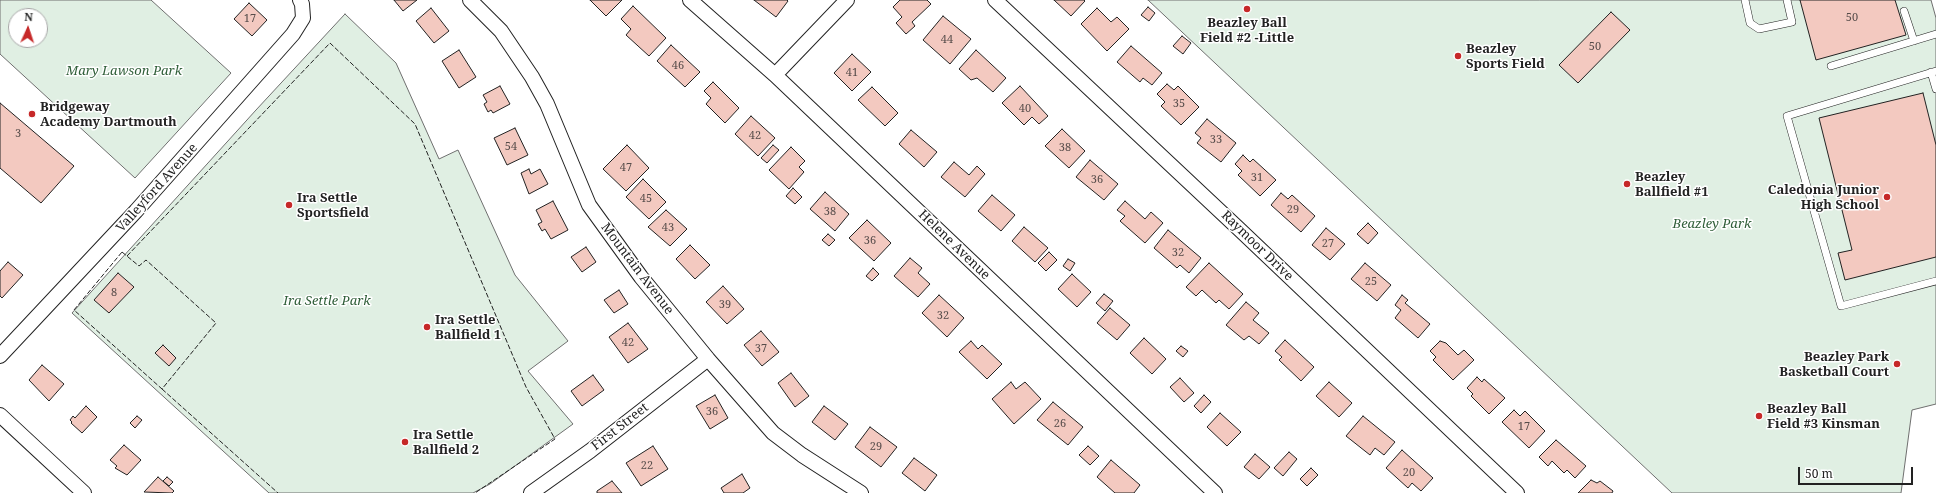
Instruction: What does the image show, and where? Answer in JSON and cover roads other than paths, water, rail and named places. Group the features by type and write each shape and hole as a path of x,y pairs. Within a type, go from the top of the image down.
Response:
{"street":[{"name":"Mountain Avenue","path":"470,0 501,31 532,77 546,104 589,205 641,277 708,359 773,433 802,455 861,493"},
{"name":"Helene Avenue","path":"690,0 774,75 1215,493"},
{"path":"774,75 846,0"},
{"name":"Raymoor Drive","path":"995,0 1233,223 1517,493"},
{"name":"Valleyford Avenue","path":"0,356 77,275 214,125 293,34 302,21 301,6"},
{"name":"First Street","path":"531,493 590,451 708,359"},
{"path":"0,415 84,493"}],"lane":[{"path":"1745,0 1750,23 1759,29 1792,22 1787,0"},
{"path":"1904,11 1914,41"},
{"path":"1831,66 1936,34"},
{"path":"1936,89 1934,72 1787,116 1841,306 1936,281"}],"place":[{"name":"Beazley Ball Field #2 -Little","path":"1247,9"},
{"name":"Beazley Sports Field","path":"1458,56"},
{"name":"Bridgeway Academy Dartmouth","path":"32,114"},
{"name":"Beazley Ballfield #1","path":"1627,184"},
{"name":"Caledonia Junior High School","path":"1887,197"},
{"name":"Ira Settle Sportsfield","path":"289,205"},
{"name":"Ira Settle Ballfield 1","path":"427,327"},
{"name":"Beazley Park Basketball Court","path":"1897,364"},
{"name":"Beazley Ball Field #3 Kinsman","path":"1759,416"},
{"name":"Ira Settle Ballfield 2","path":"405,442"}],"park label":[{"name":"Mary Lawson Park","path":"124,71"},
{"name":"Beazley Park","path":"1712,224"},
{"name":"Ira Settle Park","path":"327,301"}]}
